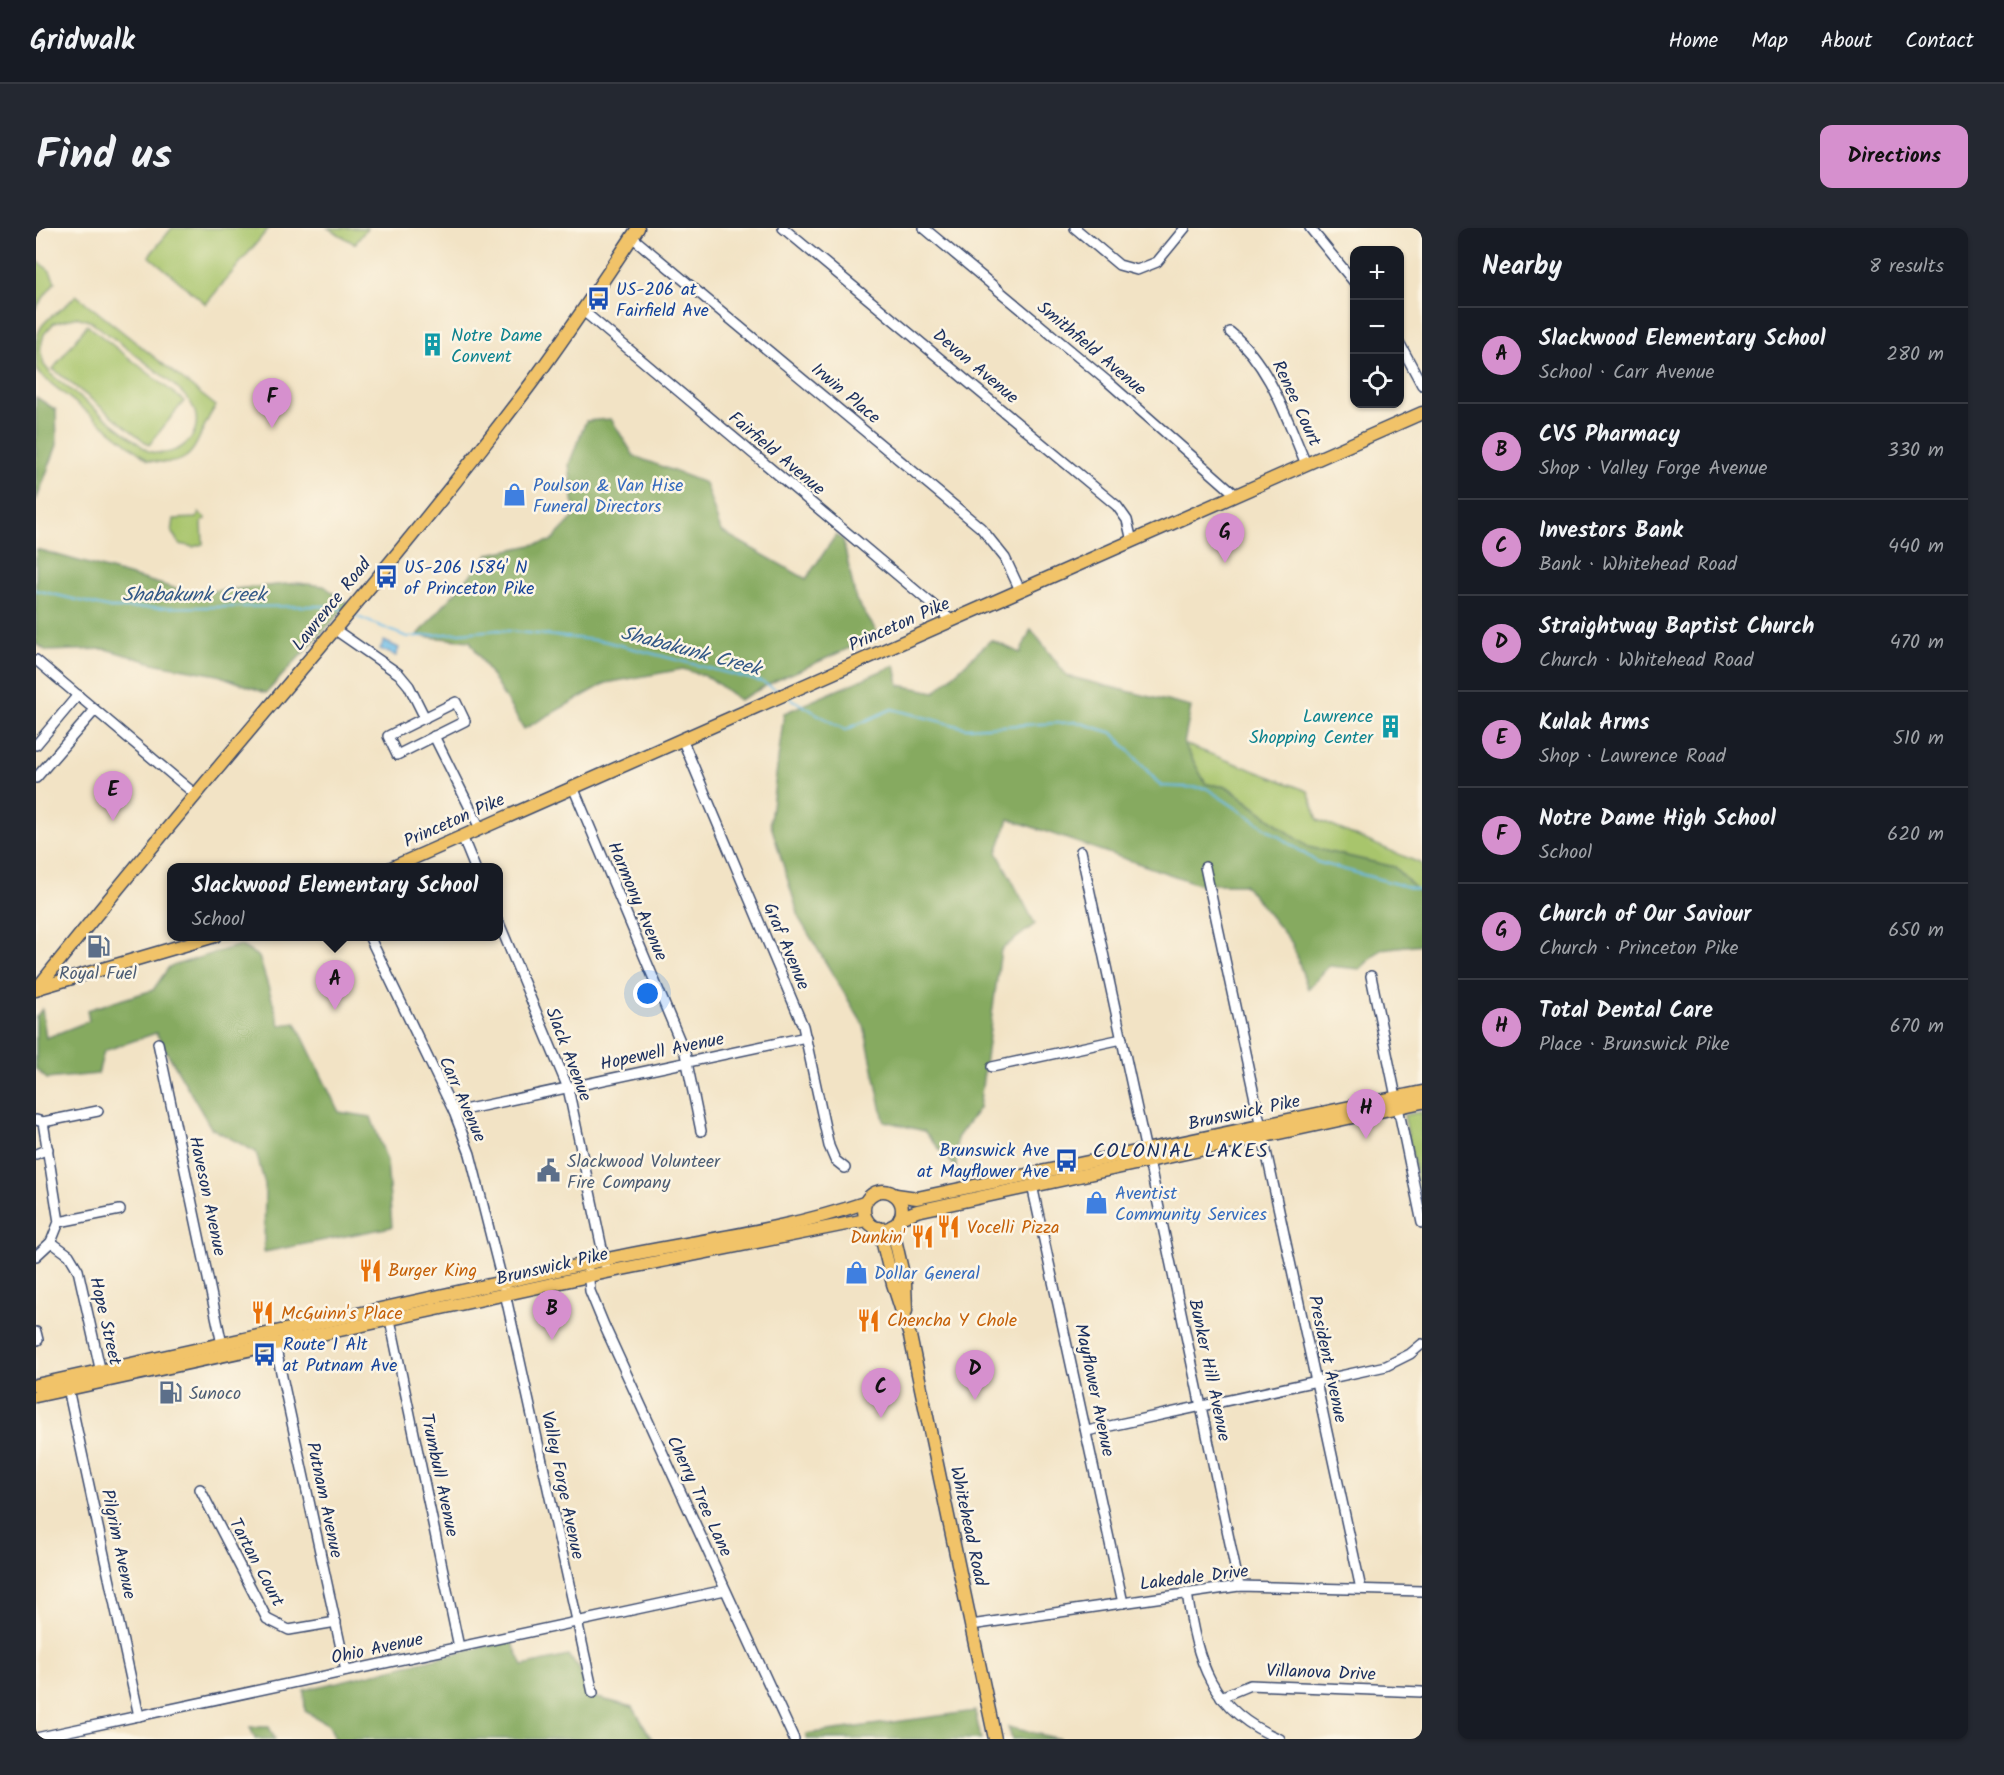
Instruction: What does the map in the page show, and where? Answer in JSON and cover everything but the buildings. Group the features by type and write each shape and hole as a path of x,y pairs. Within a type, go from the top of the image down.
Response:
{"main road":[{"name":"Lawrence Road","path":"36,989 334,629 517,402 635,233"},
{"name":"Princeton Pike","path":"400,863 1422,413"},
{"path":"36,989 198,941"},
{"name":"Brunswick Pike","path":"896,1195 917,1198 1148,1156 1397,1102 1422,1092"},
{"name":"Brunswick Pike","path":"1397,1102 1422,1102"},
{"name":"Brunswick Pike","path":"896,1222 916,1211 1148,1156"},
{"path":"878,1191 888,1191 896,1195 903,1208 896,1222 879,1228 866,1220 864,1203 870,1195 878,1191"},
{"name":"Brunswick Pike","path":"724,1242 864,1203"},
{"name":"Brunswick Pike","path":"504,1289 587,1277 605,1266 724,1242 866,1220"},
{"name":"Whitehead Road","path":"896,1222 905,1283 907,1321"},
{"name":"Whitehead Road","path":"879,1228 893,1284 907,1321 995,1739"},
{"name":"Brunswick Pike","path":"36,1396 68,1384 224,1352 504,1289 589,1263 605,1266"},
{"name":"Brunswick Pike","path":"36,1385 68,1384"}],"street":[{"name":"Devon Avenue","path":"783,228 1117,506 1126,520 1132,541"},
{"name":"Smithfield Avenue","path":"924,228 1096,372 1236,495"},
{"path":"1075,228 1119,265 1137,270 1157,262 1185,228"},
{"path":"1310,228 1350,277"},
{"name":"Irwin Place","path":"635,233 981,528 1005,558 1020,590"},
{"name":"Fairfield Avenue","path":"582,310 951,620"},
{"name":"Renee Court","path":"1230,332 1246,345 1262,366 1306,464"},
{"path":"1404,351 1422,385"},
{"path":"334,629 399,674 409,686 425,718"},
{"path":"36,660 196,795"},
{"path":"36,745 78,695"},
{"path":"456,702 465,721 434,736 397,754 388,736 456,702"},
{"path":"36,778 95,710"},
{"path":"434,736 480,828"},
{"name":"Graf Avenue","path":"682,739 807,1037 829,1146 835,1160 846,1168"},
{"name":"Harmony Avenue","path":"573,787 687,1062 701,1131"},
{"path":"462,836 473,863"},
{"name":"Bunker Hill Avenue","path":"1081,851 1239,1586"},
{"name":"President Avenue","path":"1205,867 1361,1589"},
{"name":"Slack Avenue","path":"503,935 568,1088 605,1266"},
{"name":"Carr Avenue","path":"371,941 454,1112 470,1154 504,1289"},
{"path":"1371,976 1397,1102 1418,1178 1422,1223"},
{"name":"Hopewell Avenue","path":"454,1112 807,1037"},
{"path":"992,1067 1122,1039"},
{"name":"Haveson Avenue","path":"158,1043 224,1352"},
{"path":"36,1256 51,1242 59,1222 48,1149 40,1121 98,1111"},
{"path":"36,1154 48,1149"},
{"name":"Mayflower Avenue","path":"1032,1185 1123,1603"},
{"path":"59,1222 120,1210"},
{"name":"Hope Street","path":"51,1242 69,1255 78,1270 102,1377"},
{"name":"Cherry Tree Lane","path":"589,1263 587,1277 604,1325 794,1739"},
{"name":"Valley Forge Avenue","path":"504,1289 575,1622 593,1693"},
{"name":"Trumbull Avenue","path":"389,1315 459,1647"},
{"name":"Putnam Avenue","path":"274,1341 346,1671"},
{"path":"1087,1431 1386,1366 1410,1354 1422,1344"},
{"name":"Pilgrim Avenue","path":"68,1384 139,1716"},
{"name":"Tartan Court","path":"200,1489 267,1619 289,1630 336,1623"},
{"name":"Lakedale Drive","path":"971,1625 1239,1586 1422,1591"},
{"name":"Ohio Avenue","path":"36,1738 725,1590"},
{"path":"1187,1593 1200,1659 1221,1697 1253,1725 1281,1739"},
{"name":"Villanova Drive","path":"1221,1697 1250,1685 1422,1692"}],"green space":[{"path":"172,228 269,228 206,304 149,256"},
{"path":"328,228 367,228 355,244"},
{"path":"36,260 50,271 55,282 36,308"},
{"path":"76,295 216,406 194,448 187,456 178,461 165,463 148,460 39,374 36,350 40,330 49,318","holes":["77,317 92,322 162,375 186,397 196,416 196,426 187,443 169,452 148,451 53,376 44,365 40,350 44,334 54,323"]},
{"path":"87,325 184,401 149,445 53,369"},
{"path":"36,397 56,410 57,445 36,501"},
{"path":"611,419 634,456 705,483 721,531 806,579 836,535 843,540 856,600 879,635 775,681 739,700 710,678 683,669 606,683 524,729 470,641 417,636 489,554 551,541 575,516 569,464 586,421"},
{"path":"199,513 206,519 202,522 203,544 193,547 180,544 172,533 174,519 197,518"},
{"path":"36,549 192,593 298,583 324,586 348,604 266,693 218,675 157,664 105,649 47,651 36,644"},
{"path":"1031,629 1067,676 1191,707 1184,744 1206,784 1227,787 1308,847 1394,867 1422,895 1422,944 1381,949 1360,969 1329,966 1308,989 1292,943 1244,884 1198,884 1009,819 997,852 1035,924 1001,950 979,1108 957,1138 956,1168 924,1131 884,1121 864,1026 800,920 770,822 784,713 895,665 899,685 935,692 991,640 1020,653"},
{"path":"1184,744 1308,791 1318,820 1422,864 1422,895 1394,867 1308,847 1228,787 1206,784"},
{"path":"240,945 259,957 280,1025 296,1023 339,1112 371,1117 387,1161 392,1227 264,1252 265,1185 256,1152 211,1128 156,1033 104,1051 98,1074 47,1079 36,1069 36,1017 42,1009 46,1038 89,1021 87,1010 153,990 169,967"},
{"path":"1422,1112 1422,1203 1404,1115"},
{"path":"511,1640 523,1666 568,1656 578,1666 590,1696 633,1707 652,1739 335,1739 329,1725 305,1711 304,1690"},
{"path":"975,1711 981,1739 806,1739 806,1734"},
{"path":"250,1727 269,1727 275,1739 255,1739"},
{"path":"1008,1727 1060,1739 1012,1739"}],"water":[{"path":"384,641 399,648 396,656 380,649"}],"waterway":[{"name":"Shabakunk Creek","path":"36,590 110,608 333,606 345,611"},
{"name":"Shabakunk Creek","path":"353,615 407,637 499,630 604,641 762,682 778,691"},
{"name":"Shabakunk Creek","path":"788,697 845,730 892,709 966,728 1077,722 1113,733 1161,786 1206,788 1317,862 1422,891"}],"place":[{"name":"US-206 at Fairfield Ave","path":"598,299"},
{"name":"Notre Dame Convent","path":"433,345"},
{"name":"Notre Dame High School","path":"272,428"},
{"name":"Poulson & Van Hise Funeral Directors","path":"515,495"},
{"name":"Church of Our Saviour","path":"1225,563"},
{"name":"US-206 1584' N of Princeton Pike","path":"386,577"},
{"name":"Lawrence Shopping Center","path":"1391,726"},
{"name":"Kulak Arms","path":"113,821"},
{"name":"Royal Fuel","path":"98,947"},
{"name":"Slackwood Elementary School","path":"335,1010"},
{"name":"Total Dental Care","path":"1366,1139"},
{"name":"Brunswick Ave at Mayflower Ave","path":"1067,1160"},
{"name":"Slackwood Volunteer Fire Company","path":"549,1171"},
{"name":"Aventist Community Services","path":"1097,1203"},
{"name":"Vocelli Pizza","path":"949,1227"},
{"name":"Dunkin'","path":"923,1237"},
{"name":"Burger King","path":"370,1270"},
{"name":"Dollar General","path":"856,1273"},
{"name":"McGuinn's Place","path":"263,1313"},
{"name":"Chencha Y Chole","path":"869,1320"},
{"name":"CVS Pharmacy","path":"552,1340"},
{"name":"Route 1 Alt at Putnam Ave","path":"265,1354"},
{"name":"Sunoco","path":"171,1393"},
{"name":"Straightway Baptist Church","path":"975,1400"},
{"name":"Investors Bank","path":"881,1418"}],"district":[{"name":"COLONIAL LAKES","path":"1181,1150"}]}
